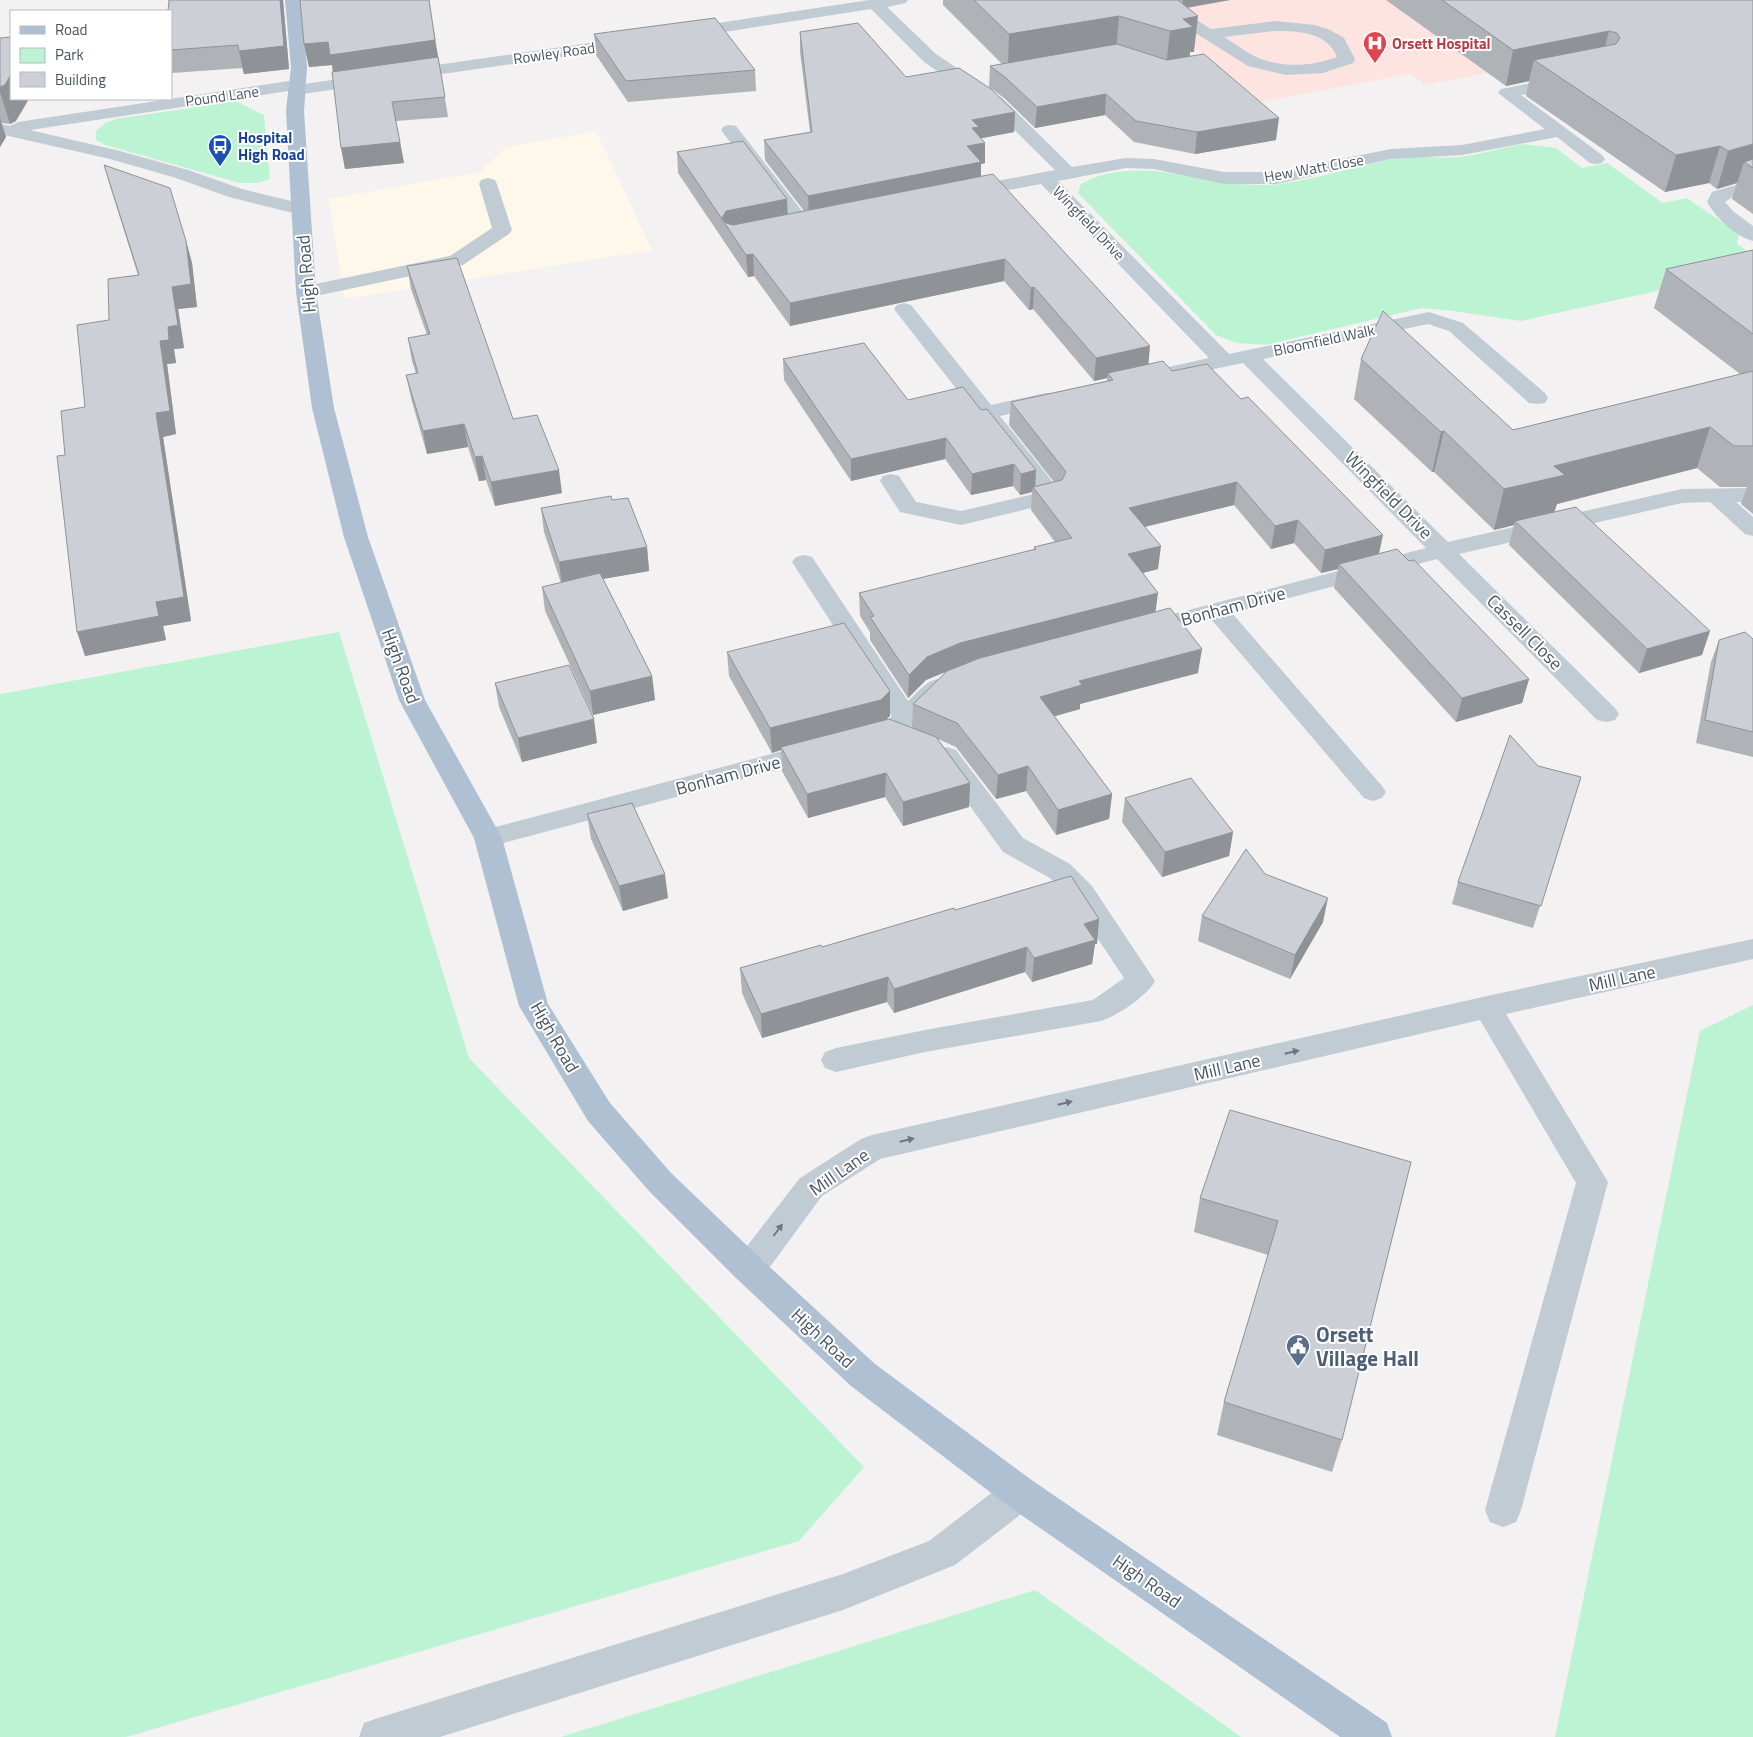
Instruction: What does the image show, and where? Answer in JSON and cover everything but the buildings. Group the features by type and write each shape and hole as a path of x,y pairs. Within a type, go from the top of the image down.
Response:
{"main road":[{"name":"High Road","path":"293,0 299,67 295,111 306,292 323,408 356,537 412,700 488,838 534,1006 599,1112 660,1182 748,1269 863,1375 1020,1493 1373,1737"}],"street":[{"path":"672,36 900,0"},
{"path":"1159,0 1179,16 1254,62 1286,70 1323,68 1347,59 1339,42 1317,31 1280,25 1209,34"},
{"name":"Wingfield Drive","path":"875,4 930,58 997,103 1068,173"},
{"name":"Rowley Road","path":"296,87 652,39"},
{"path":"1581,78 1507,93 1596,158"},
{"path":"969,84 989,81"},
{"name":"Pound Lane","path":"1,129 296,87"},
{"path":"1,129 114,155 182,174 236,193 301,209"},
{"path":"730,130 802,224"},
{"name":"Hew Watt Close","path":"1068,173 1126,163 1154,164 1224,178 1276,178 1391,154 1462,150 1560,131"},
{"name":"Wingfield Drive","path":"1044,178 1068,173"},
{"path":"948,196 1044,178"},
{"name":"Wingfield Drive","path":"1044,178 1224,361"},
{"path":"306,292 456,261 502,230 488,184"},
{"path":"1753,186 1718,196 1716,202 1718,207 1728,216 1753,235"},
{"path":"783,228 822,221"},
{"path":"891,481 908,507 961,518 1052,496 904,309"},
{"name":"Bloomfield Walk","path":"1148,377 1429,318 1456,327 1537,398"},
{"name":"Wingfield Drive","path":"1248,356 1444,550"},
{"path":"987,412 1063,395"},
{"name":"Bonham Drive","path":"1122,635 1444,550 1682,496 1753,495"},
{"path":"1715,496 1753,529"},
{"name":"Cassell Close","path":"1444,550 1606,714"},
{"path":"804,562 898,725 923,745 946,754 1013,845 1060,871 1082,893 1141,981 1101,1010 924,1041 836,1060"},
{"path":"1217,611 1373,792"},
{"name":"Bonham Drive","path":"488,838 898,725 936,688 961,678"},
{"name":"Mill Lane","path":"748,1269 811,1187 872,1148 1487,1007 1753,949"},
{"path":"1487,1007 1592,1182 1503,1510"},
{"path":"378,1737 843,1592 942,1553 1020,1493"}],"shaded area":[{"name":"Orsett Hospital","path":"1137,0 1753,0 1589,54 1425,85 1411,74 1260,102"},
{"path":"596,131 652,250 344,299 329,199 480,172 506,147"}],"green space":[{"path":"236,101 264,115 270,179 258,183 240,183 105,145 96,140 96,131 105,123 116,119"},
{"path":"1522,144 1556,148 1582,168 1607,163 1663,203 1687,198 1739,234 1737,244 1753,255 1753,270 1521,321 1422,308 1266,345 1237,343 1216,335 1078,193 1081,184 1104,175 1129,171 1178,174 1229,183 1279,184 1309,179 1398,158 1458,157"},
{"path":"339,632 469,1058 864,1467 799,1541 126,1737 0,1737 0,694"},
{"path":"1753,1005 1753,1737 1555,1737 1700,1031"},
{"path":"1035,1590 1241,1737 561,1737"}],"place":[{"name":"Orsett Hospital","path":"1375,64"},
{"name":"Hospital High Road","path":"220,167"},
{"name":"Orsett Village Hall","path":"1298,1367"}]}
